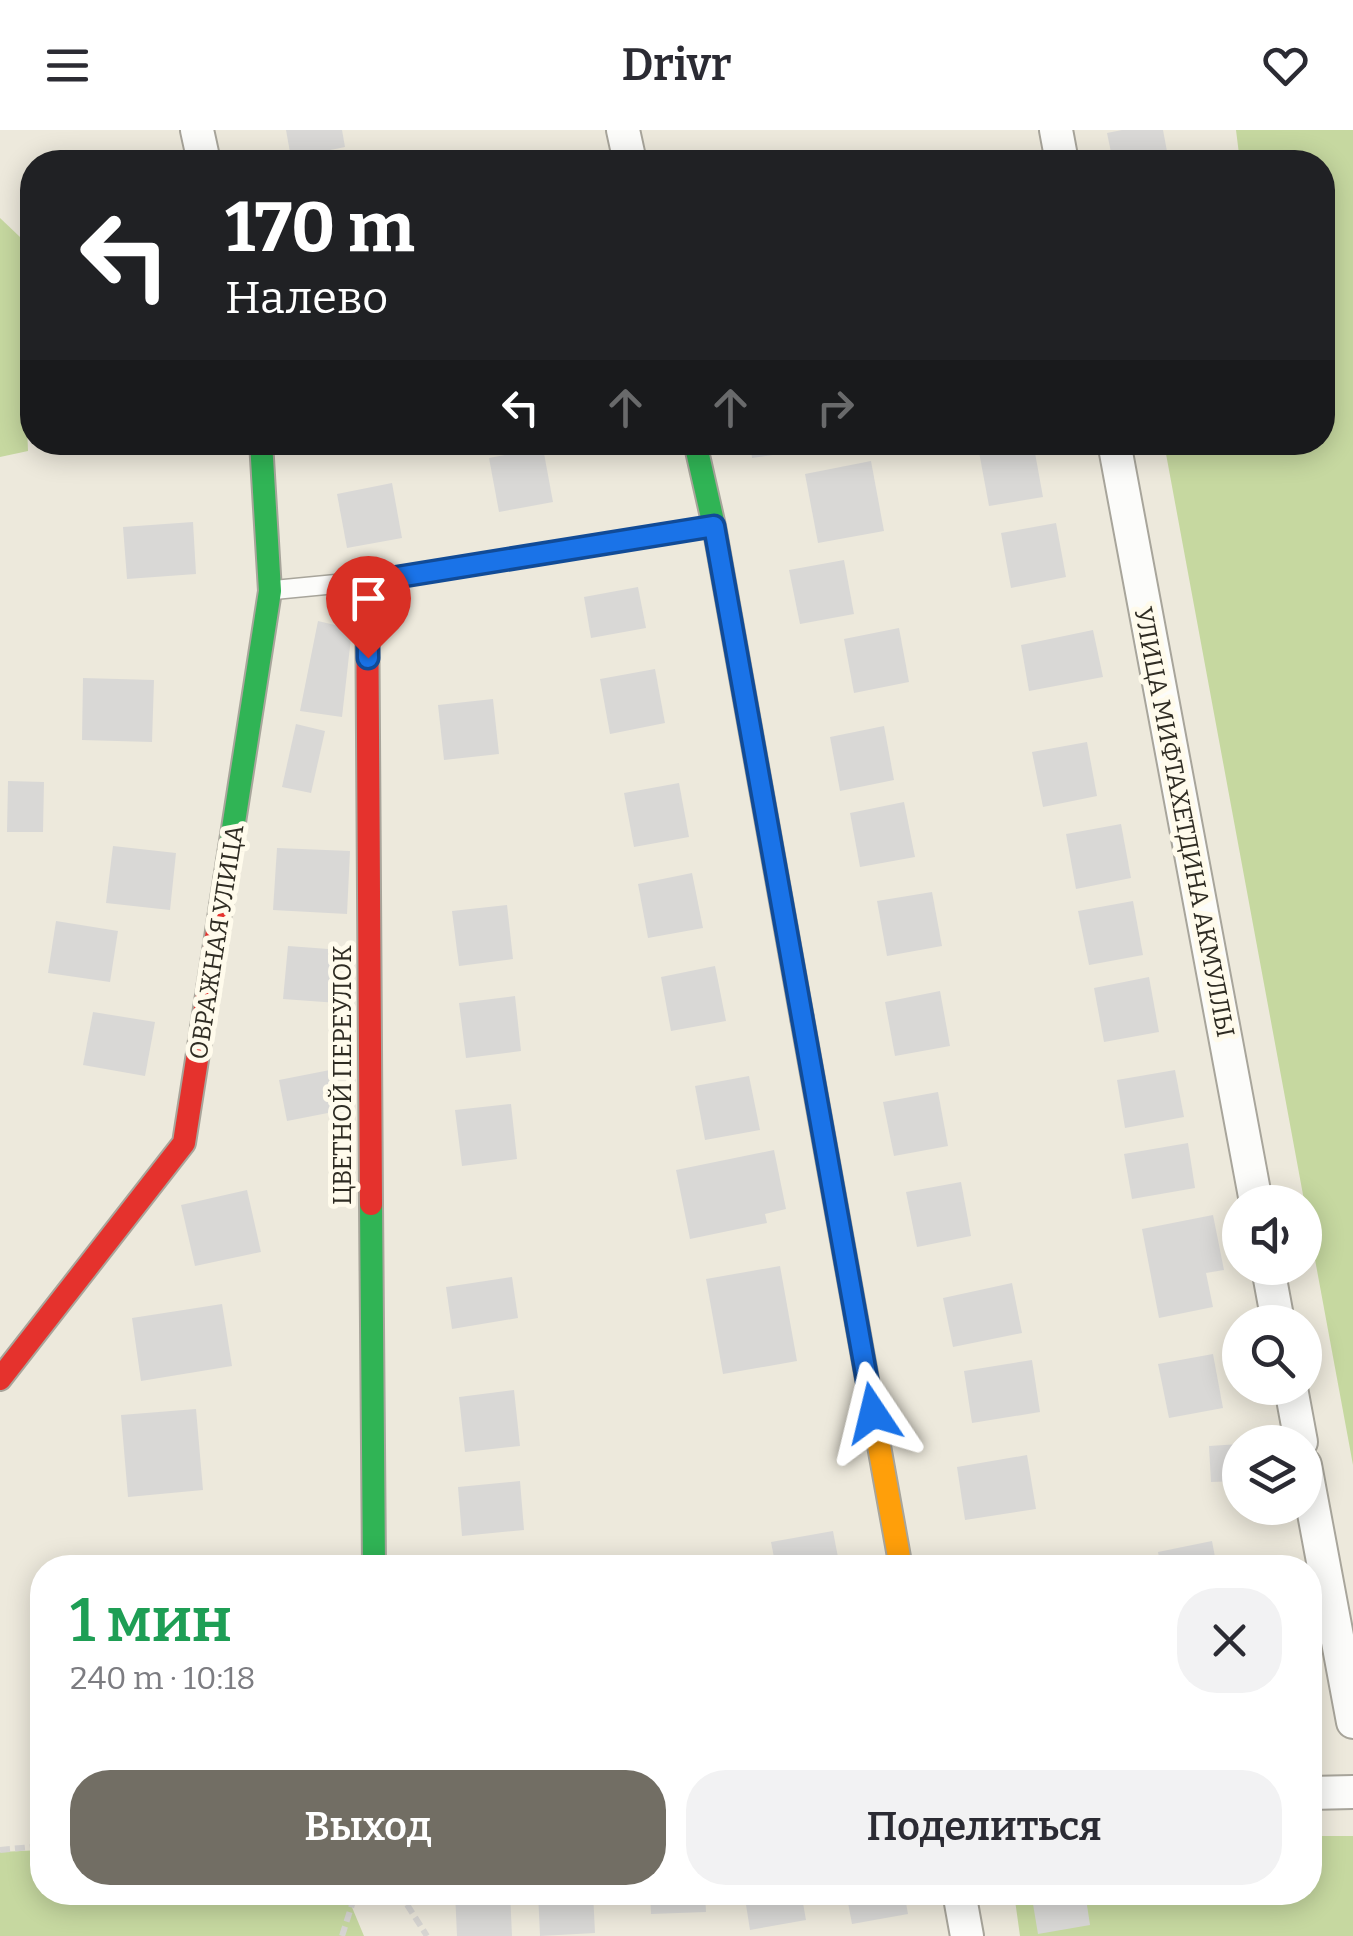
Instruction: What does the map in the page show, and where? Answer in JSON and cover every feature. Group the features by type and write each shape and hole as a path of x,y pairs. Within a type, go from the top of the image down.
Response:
{"street":[{"name":"ОВРАЖНАЯ УЛИЦА","path":"5,1365 184,1144 270,591 262,455"},
{"path":"697,455 714,526 899,1555"},
{"name":"УЛИЦА МИФТАХЕТДИНА АКМУЛЛЫ","path":"1116,455 1253,1185"},
{"name":"ЦВЕТНОЙ ПЕРЕУЛОК","path":"367,582 374,1555"},
{"path":"1316,1525 1322,1555"},
{"path":"1322,1556 1353,1722"},
{"path":"1322,1793 1353,1792"},
{"path":"961,1905 967,1936"}],"lane":[{"path":"270,591 367,582 714,526"}],"path":[{"path":"0,1850 30,1847"},
{"path":"342,1936 352,1905"},
{"path":"407,1905 427,1936"}],"green space":[{"path":"1236,130 1353,130 1353,1465 1320,1285 1322,1185 1301,1185 1166,455 1335,455 1335,150 1238,150"},
{"path":"0,218 20,237 20,453 0,457"},
{"path":"1322,1836 1353,1836 1353,1936 1020,1936 1016,1905 1322,1905"},
{"path":"30,1851 30,1905 351,1905 364,1936 0,1936 0,1852"}],"building":[{"path":"286,130 342,130 345,147 290,150"},
{"path":"1163,130 1167,150 1111,150 1107,133"},
{"path":"544,455 553,502 499,512 489,458"},
{"path":"980,455 1035,455 1043,497 989,506"},
{"path":"871,461 884,531 818,543 805,474"},
{"path":"392,483 402,538 347,548 337,494"},
{"path":"193,522 196,574 127,579 123,527"},
{"path":"1056,523 1066,577 1011,588 1001,533"},
{"path":"844,560 854,614 800,624 789,570"},
{"path":"638,587 646,628 591,638 584,597"},
{"path":"318,621 352,629 342,717 300,711"},
{"path":"899,628 909,682 854,693 844,639"},
{"path":"1093,630 1103,677 1029,691 1021,645"},
{"path":"655,669 665,723 610,734 600,679"},
{"path":"83,678 154,680 152,742 82,740"},
{"path":"493,699 499,754 444,760 438,705"},
{"path":"296,724 325,731 311,793 282,787"},
{"path":"884,726 894,780 840,791 830,737"},
{"path":"1087,742 1097,796 1043,807 1032,752"},
{"path":"8,781 44,782 43,832 7,832"},
{"path":"679,783 689,837 634,847 624,793"},
{"path":"904,802 915,857 860,867 850,813"},
{"path":"1121,824 1131,878 1076,889 1066,834"},
{"path":"113,846 176,853 170,910 106,903"},
{"path":"277,848 350,851 347,914 273,910"},
{"path":"692,873 703,928 648,938 638,884"},
{"path":"932,892 942,946 887,956 877,901"},
{"path":"1133,901 1143,955 1089,965 1078,911"},
{"path":"507,905 513,959 459,966 452,911"},
{"path":"56,921 118,931 110,982 48,973"},
{"path":"288,946 342,950 338,1003 283,999"},
{"path":"715,966 726,1021 671,1031 661,977"},
{"path":"1149,977 1159,1032 1104,1042 1094,988"},
{"path":"940,991 950,1046 895,1056 885,1002"},
{"path":"515,996 521,1051 466,1058 459,1003"},
{"path":"93,1012 155,1022 145,1076 83,1065"},
{"path":"335,1069 343,1110 287,1121 279,1080"},
{"path":"1175,1070 1184,1117 1125,1128 1117,1080"},
{"path":"749,1076 760,1130 705,1140 695,1086"},
{"path":"938,1092 948,1146 894,1156 883,1102"},
{"path":"511,1104 517,1159 462,1166 455,1110"},
{"path":"1188,1143 1195,1188 1132,1199 1124,1154"},
{"path":"774,1150 786,1209 765,1214 767,1223 690,1239 676,1170"},
{"path":"961,1182 971,1236 917,1247 906,1192"},
{"path":"247,1190 261,1252 195,1266 181,1205"},
{"path":"1213,1215 1222,1270 1206,1273 1213,1307 1159,1318 1142,1229"},
{"path":"780,1266 797,1361 723,1374 706,1279"},
{"path":"512,1277 518,1318 452,1329 446,1287"},
{"path":"1012,1283 1022,1333 953,1347 943,1298"},
{"path":"222,1304 232,1366 141,1381 132,1318"},
{"path":"1213,1354 1223,1408 1169,1418 1158,1364"},
{"path":"1032,1360 1040,1412 972,1423 964,1371"},
{"path":"514,1390 520,1446 465,1452 459,1397"},
{"path":"196,1409 203,1490 128,1497 121,1415"},
{"path":"1222,1445 1222,1482 1211,1482 1209,1446"},
{"path":"1027,1455 1036,1509 965,1520 957,1467"},
{"path":"520,1481 524,1530 462,1536 458,1487"},
{"path":"833,1531 838,1555 774,1555 771,1542"},
{"path":"1212,1541 1215,1555 1159,1555 1158,1552"},
{"path":"456,1905 511,1905 512,1936 457,1936"},
{"path":"539,1905 594,1905 595,1933 540,1936"},
{"path":"651,1905 706,1905 706,1912 651,1914"},
{"path":"746,1905 803,1905 806,1920 750,1930"},
{"path":"848,1905 906,1905 908,1914 852,1924"},
{"path":"1033,1905 1087,1905 1090,1925 1038,1934"}],"traffic: fast":[{"path":"225,880 270,591 262,455"},
{"path":"698,455 802,1018"},
{"path":"371,1204 374,1555"}],"traffic: slow":[{"path":"802,1018 899,1555"}],"traffic: jam":[{"path":"367,581 371,1204"},
{"path":"0,1379 184,1143 225,880"}],"route":[{"path":"368,658 367,582 714,526 873,1413"}]}
